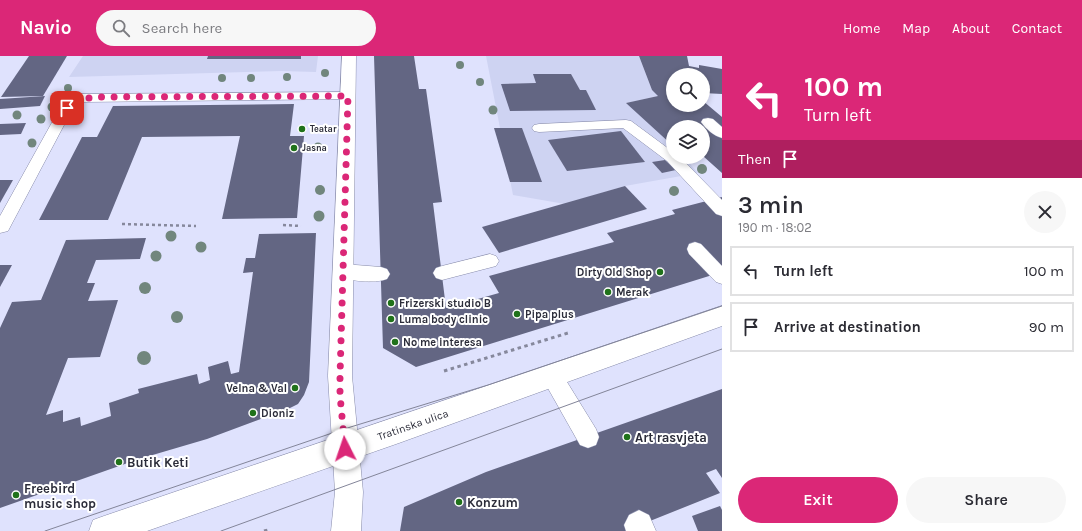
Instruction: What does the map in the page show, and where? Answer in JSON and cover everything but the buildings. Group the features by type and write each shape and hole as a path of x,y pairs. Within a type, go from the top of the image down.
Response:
{"street":[{"path":"346,531 349,501 340,395 349,56"},
{"name":"Tratinska ulica","path":"104,531 345,449 722,316"}],"lane":[{"path":"2,227 67,108 74,101 82,98 348,96"},
{"path":"539,128 626,124 672,158 722,210"},
{"path":"710,124 722,134"},
{"path":"695,249 722,277"},
{"path":"442,273 490,261"},
{"path":"343,271 381,274"},
{"path":"552,376 588,437"}],"path":[{"path":"122,224 196,226"},
{"path":"283,226 301,226"},
{"path":"444,371 568,332"}],"shaded area":[{"path":"83,56 318,56 316,72 281,71 69,77"},
{"path":"486,56 639,56 652,90 658,96 627,103 666,139 666,164 690,164 698,173 625,186 565,204 513,195"}],"tram line":[{"path":"45,531 344,429 488,385 722,306"},
{"path":"221,531 722,349"}],"place":[{"name":"Teatar","path":"302,129"},
{"name":"Jasna","path":"294,148"},
{"name":"Dirty Old Shop","path":"660,272"},
{"name":"Merak","path":"608,292"},
{"name":"Frizerski studio B","path":"391,303"},
{"name":"Pipa plus","path":"517,314"},
{"name":"Luma body clinic","path":"391,319"},
{"name":"No me interesa","path":"395,342"},
{"name":"Velna & Val","path":"295,388"},
{"name":"Dioniz","path":"253,413"},
{"name":"Art rasvjeta","path":"627,437"},
{"name":"Butik Keti","path":"119,462"},
{"name":"Freebird music shop","path":"16,495"},
{"name":"Konzum","path":"459,502"}],"route":[{"path":"67,108 74,101 82,98 94,97 348,96 340,376 340,395 345,449"}]}
